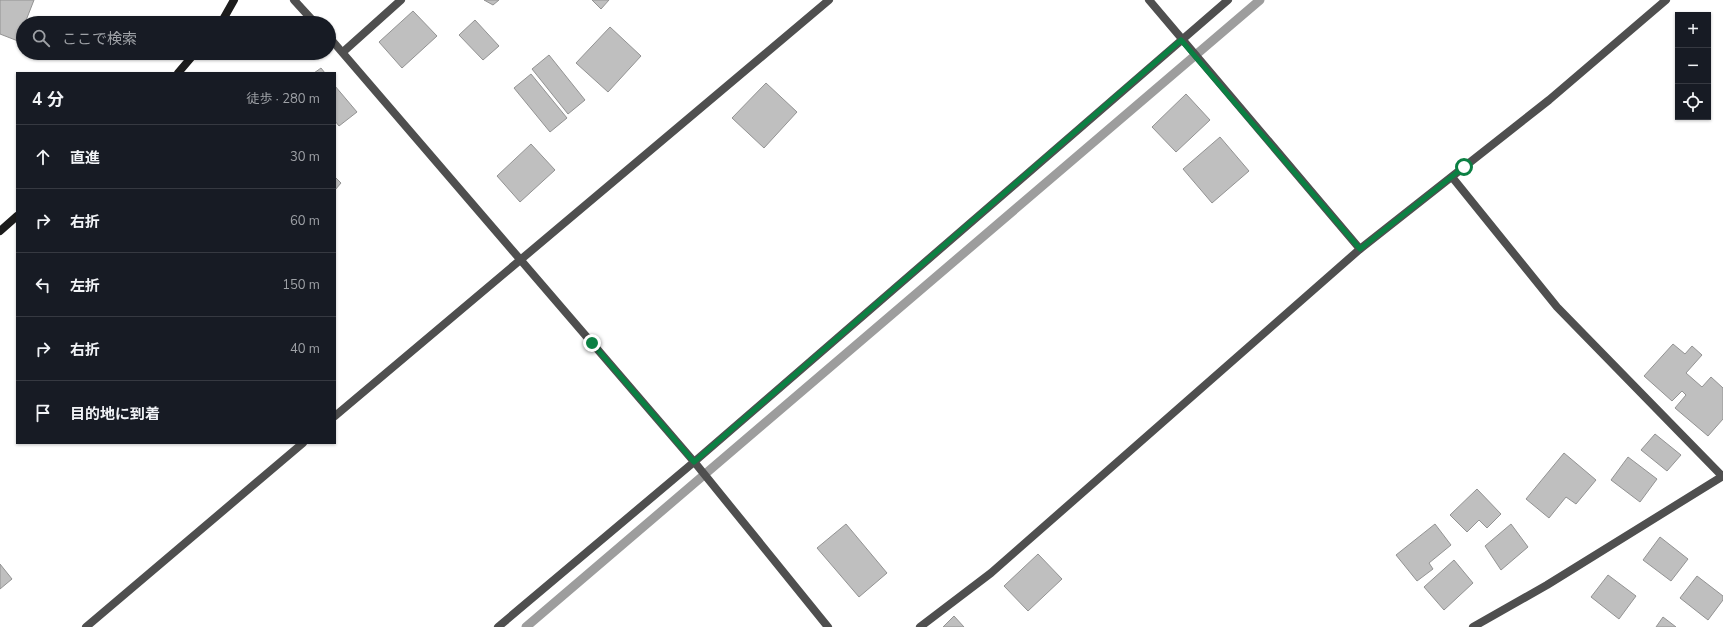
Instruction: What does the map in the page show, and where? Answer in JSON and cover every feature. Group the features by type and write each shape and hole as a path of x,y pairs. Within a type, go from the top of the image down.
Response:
{"street":[{"path":"225,16 234,0"},
{"path":"294,0 309,16"},
{"path":"343,52 401,0"},
{"path":"336,415 829,0"},
{"path":"1149,0 1181,40 1360,249"},
{"path":"498,627 695,463 1228,0"},
{"path":"920,627 991,572 1360,249 1549,100 1666,0"},
{"path":"336,44 695,463 828,627"},
{"path":"179,72 189,60"},
{"path":"1452,177 1557,307 1723,476 1554,580 1473,627"},
{"path":"0,231 16,217"},
{"path":"86,627 303,444"}],"building":[{"path":"0,0 34,0 28,16 16,16 16,40 0,34"},
{"path":"484,0 499,0 493,5"},
{"path":"592,0 609,0 601,9"},
{"path":"413,11 437,36 402,68 379,42"},
{"path":"475,20 499,46 483,60 459,35"},
{"path":"610,27 641,56 608,92 576,63"},
{"path":"549,55 585,100 568,114 532,69"},
{"path":"321,68 324,72 315,72"},
{"path":"531,74 567,118 550,132 514,88"},
{"path":"766,83 797,112 764,148 732,118"},
{"path":"336,87 357,112 339,126 336,122"},
{"path":"1186,94 1210,120 1176,152 1152,127"},
{"path":"1220,137 1249,171 1212,203 1183,169"},
{"path":"531,144 555,170 520,202 497,176"},
{"path":"336,178 341,183 336,189"},
{"path":"1673,344 1685,354 1692,346 1702,355 1686,373 1702,387 1711,377 1723,388 1723,419 1708,436 1675,408 1686,395 1682,391 1672,401 1644,376"},
{"path":"1655,434 1681,455 1667,471 1641,450"},
{"path":"1564,453 1596,480 1576,504 1566,497 1549,518 1526,499"},
{"path":"1628,457 1657,479 1640,502 1611,480"},
{"path":"1477,489 1501,514 1487,528 1479,520 1467,532 1450,515"},
{"path":"846,524 887,573 859,597 817,548"},
{"path":"1435,524 1451,545 1429,563 1433,569 1417,581 1396,555"},
{"path":"1511,524 1528,547 1501,570 1485,546"},
{"path":"1660,537 1688,559 1671,581 1643,560"},
{"path":"1038,554 1062,579 1028,611 1004,586"},
{"path":"1454,560 1473,583 1444,610 1424,587"},
{"path":"0,564 12,579 0,589"},
{"path":"1608,575 1636,596 1619,619 1591,597"},
{"path":"1697,576 1723,596 1723,600 1708,620 1680,598"},
{"path":"954,616 964,627 943,627"},
{"path":"1663,617 1676,627 1656,627"}],"waterway":[{"path":"526,627 1260,0"}],"route":[{"path":"592,343 694,462 1181,40 1360,249 1464,167"}]}
